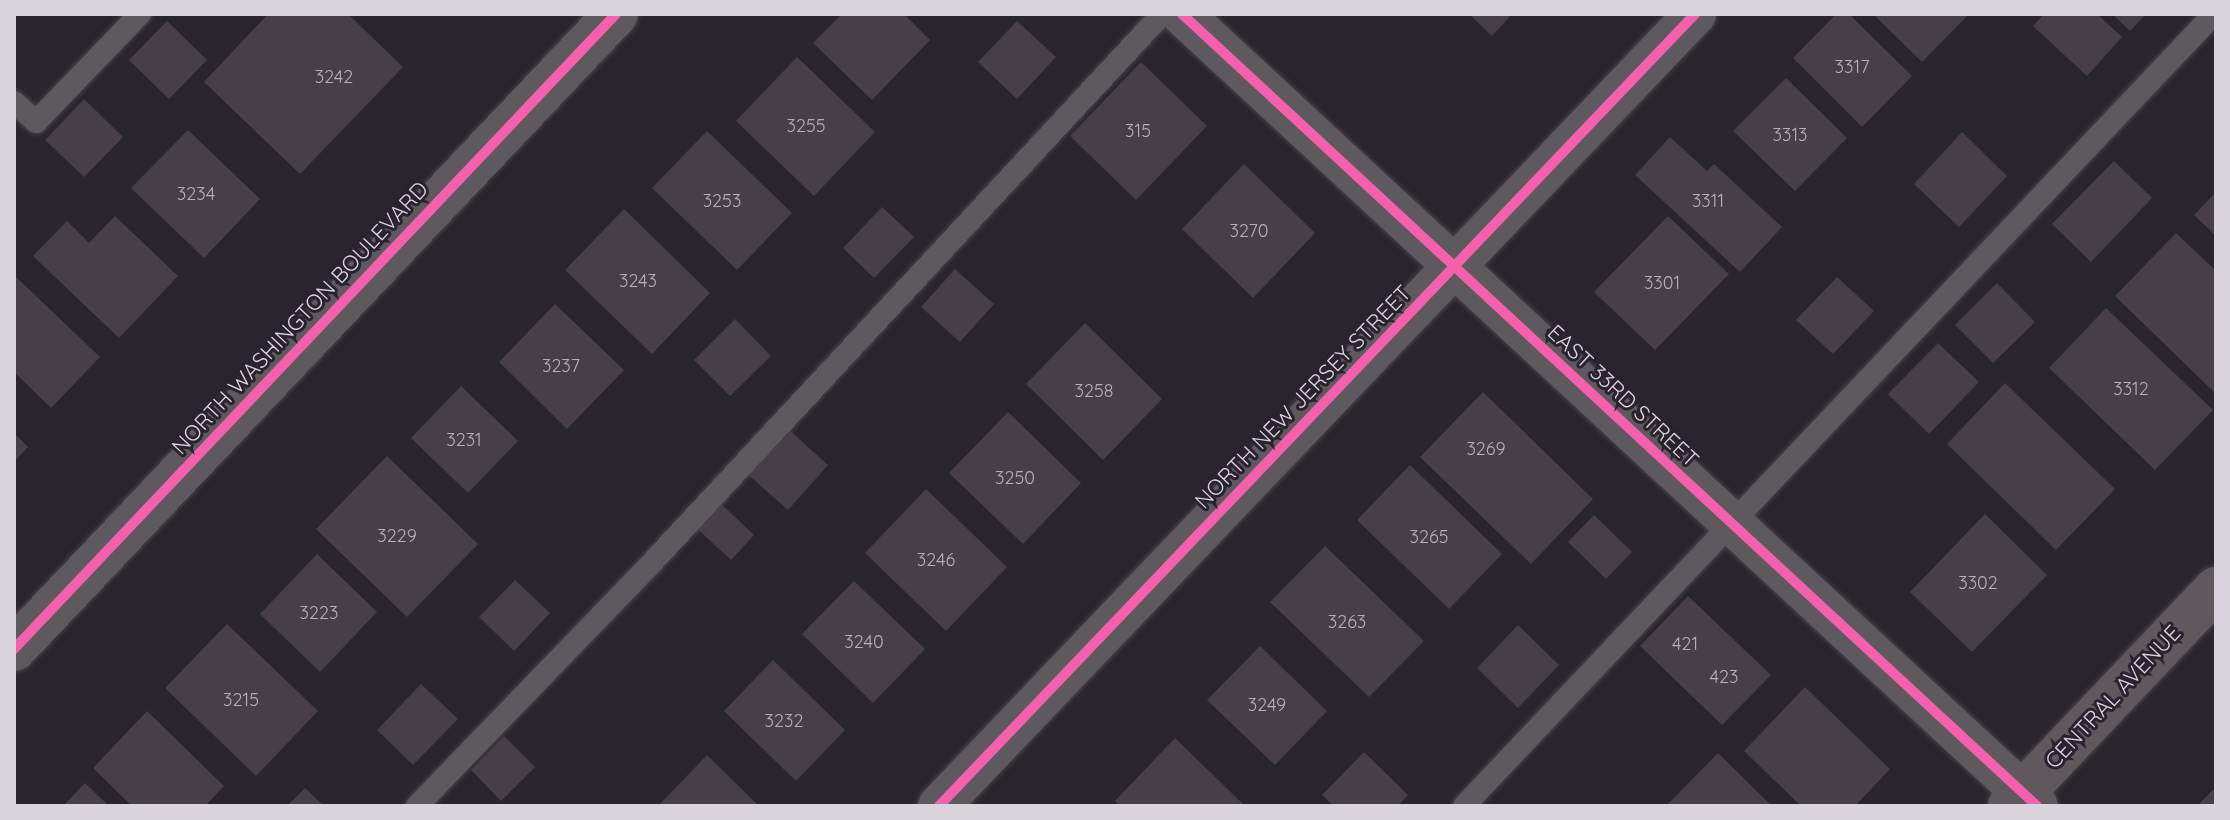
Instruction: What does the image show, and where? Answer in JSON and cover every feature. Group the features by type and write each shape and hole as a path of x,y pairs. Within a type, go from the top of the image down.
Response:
{"main road":[{"name":"CENTRAL AVENUE","path":"2023,802 2216,589"}],"street":[{"name":"NORTH WASHINGTON BOULEVARD","path":"14,649 616,14"},
{"name":"EAST 33RD STREET","path":"1182,14 1731,524 2023,802"},
{"name":"NORTH NEW JERSEY STREET","path":"939,806 1695,14"}],"lane":[{"path":"14,102 36,122 140,14"},
{"path":"417,806 659,555 1162,14"},
{"path":"1464,806 2214,14"}],"building":[{"path":"268,14 348,14 403,67 300,174 204,82"},
{"path":"842,14 904,14 930,40 872,100 813,43"},
{"path":"1469,14 1512,14 1492,36"},
{"path":"1836,14 1849,14 1912,76 1862,127 1793,58"},
{"path":"1873,14 1969,14 1922,62"},
{"path":"2044,14 2097,14 2122,37 2087,76 2033,26"},
{"path":"2112,14 2146,14 2130,31"},
{"path":"167,21 207,60 169,99 129,60"},
{"path":"1017,21 1056,57 1017,99 978,62"},
{"path":"797,57 875,132 814,196 736,121"},
{"path":"1141,62 1207,126 1136,200 1070,136"},
{"path":"1786,78 1847,138 1795,191 1733,131"},
{"path":"84,99 123,137 84,177 45,140"},
{"path":"188,130 260,199 204,258 131,188"},
{"path":"707,131 792,213 737,270 652,188"},
{"path":"1962,132 2007,176 1959,227 1914,184"},
{"path":"1670,137 1707,171 1714,164 1782,227 1740,272 1635,175"},
{"path":"2114,161 2152,198 2091,262 2052,224"},
{"path":"1244,164 1315,233 1253,298 1182,229"},
{"path":"2216,192 2216,236 2194,215"},
{"path":"882,207 914,237 874,278 843,248"},
{"path":"624,209 710,293 652,354 565,270"},
{"path":"115,216 178,276 119,338 33,256 67,221 89,243"},
{"path":"1668,216 1729,274 1655,350 1594,292"},
{"path":"2176,233 2216,271 2216,394 2115,296"},
{"path":"955,269 994,304 960,342 921,307"},
{"path":"15,276 100,357 51,408 14,372"},
{"path":"1837,277 1874,311 1833,354 1796,320"},
{"path":"1997,283 2035,322 1993,363 1955,325"},
{"path":"555,304 624,370 567,429 499,362"},
{"path":"2106,308 2213,410 2155,470 2049,368"},
{"path":"735,319 771,356 730,396 694,360"},
{"path":"1085,323 1162,399 1103,460 1026,384"},
{"path":"1938,343 1979,382 1929,434 1888,394"},
{"path":"2005,383 2115,489 2056,550 1947,444"},
{"path":"461,386 518,441 468,493 411,438"},
{"path":"1483,392 1593,499 1531,564 1420,457"},
{"path":"1008,412 1081,483 1023,544 949,473"},
{"path":"787,428 828,465 788,510 746,473"},
{"path":"14,433 28,447 14,462"},
{"path":"387,456 478,544 407,617 316,529"},
{"path":"1410,465 1502,554 1449,609 1357,520"},
{"path":"926,489 1007,567 946,631 865,553"},
{"path":"718,501 754,535 731,560 694,526"},
{"path":"1985,514 2047,575 1972,652 1910,592"},
{"path":"1594,515 1632,552 1606,579 1568,542"},
{"path":"1325,546 1424,641 1369,697 1270,602"},
{"path":"317,554 377,612 320,672 260,614"},
{"path":"515,580 550,613 514,651 479,617"},
{"path":"854,581 925,649 873,703 802,634"},
{"path":"1688,596 1771,675 1722,725 1640,646"},
{"path":"227,624 318,711 256,776 165,688"},
{"path":"1518,625 1559,665 1518,708 1477,668"},
{"path":"1260,646 1327,711 1275,765 1207,700"},
{"path":"773,660 845,730 796,781 724,711"},
{"path":"421,684 458,719 413,765 377,730"},
{"path":"1805,687 1890,769 1855,806 1801,806 1744,751"},
{"path":"147,711 224,786 205,806 132,806 93,768"},
{"path":"504,736 535,767 501,801 471,770"},
{"path":"1175,738 1245,806 1120,806 1115,801"},
{"path":"1364,752 1408,795 1398,806 1334,806 1322,795"},
{"path":"1718,753 1772,806 1666,806"},
{"path":"707,755 759,806 658,806"},
{"path":"85,783 109,806 63,806"},
{"path":"2216,787 2216,806 2197,806"},
{"path":"305,788 324,806 287,806"}],"cycle path":[{"path":"14,649 616,14"},
{"path":"1182,14 2037,806"},
{"path":"939,806 1695,14"}]}
